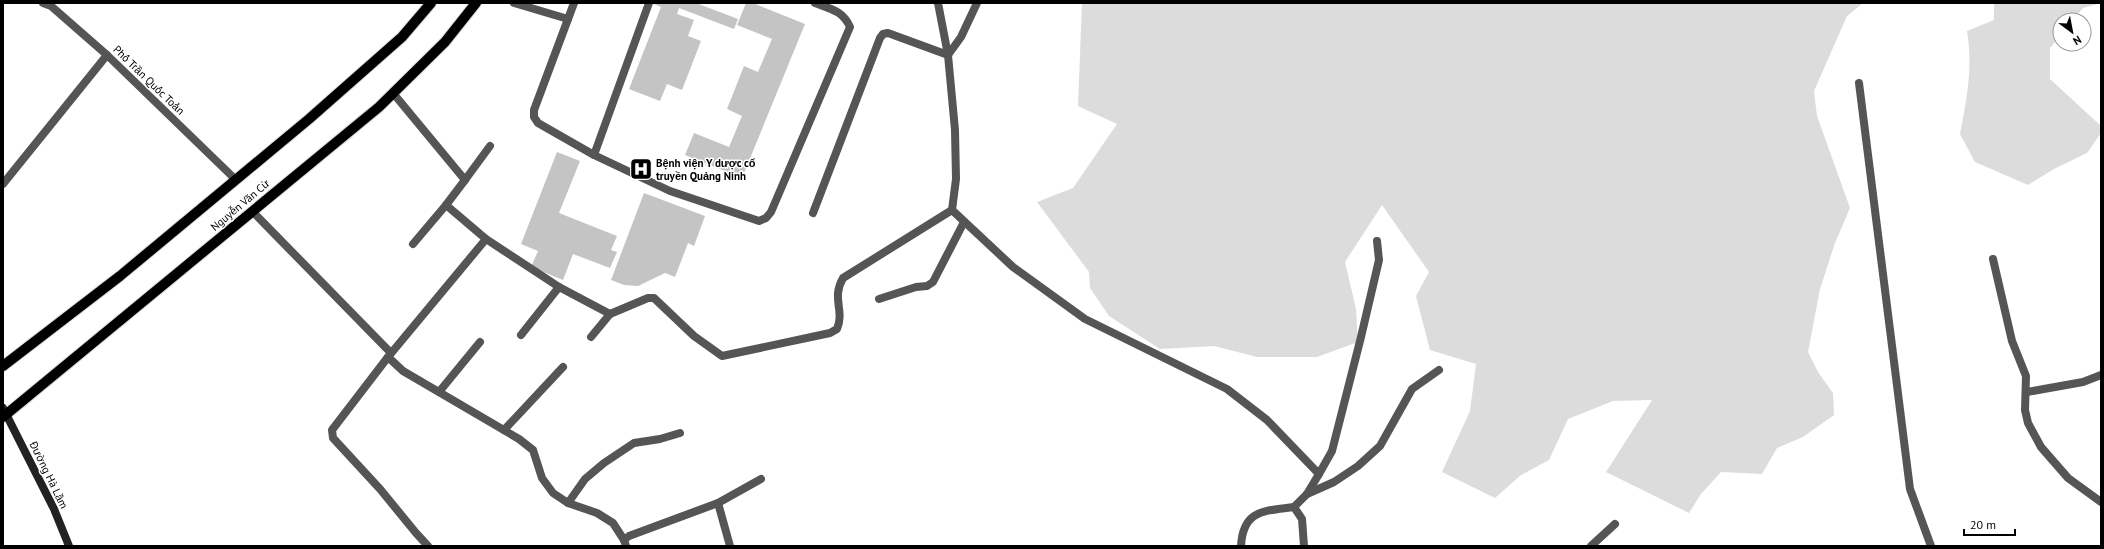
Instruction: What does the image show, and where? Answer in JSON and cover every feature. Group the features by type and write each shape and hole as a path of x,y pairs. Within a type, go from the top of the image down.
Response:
{"main road":[{"name":"Nguyễn Văn Cừ","path":"3,366 120,276 235,179 402,37 431,3"},
{"name":"Nguyễn Văn Cừ","path":"4,413 393,94 445,42 476,3"},
{"name":"Đường Hà Lầm","path":"4,413 54,508 69,546"}],"street":[{"name":"Phố Trần Quốc Toản","path":"42,3 51,6 107,55 235,179"},
{"path":"514,3 568,19"},
{"path":"574,3 534,110 534,117 538,123 594,155 670,191 759,221 766,218 771,212 850,27 846,18 841,14 815,3"},
{"path":"594,155 649,3"},
{"path":"938,3 948,54 955,130 956,179 952,210"},
{"path":"948,54 961,37 977,3"},
{"path":"813,213 880,38 883,34 888,33 948,54"},
{"path":"3,184 107,55"},
{"path":"1859,83 1910,489 1931,546"},
{"path":"393,94 465,180"},
{"path":"413,244 446,205 490,146"},
{"path":"446,205 486,239 559,287 610,314"},
{"path":"952,210 1013,267 1085,319 1227,389 1267,420 1319,474"},
{"path":"591,336 610,314 648,298 654,298 694,336 722,356 830,332 838,329 840,322 837,292 843,278 952,210"},
{"path":"252,211 390,355 403,371 504,430 533,450 542,478 553,493 568,502 597,513 613,523 625,543 629,536 718,503 761,479"},
{"path":"879,299 916,287 927,286 933,282 964,222"},
{"path":"428,546 331,434 332,430 390,355 486,239"},
{"path":"1241,546 1246,522 1258,512 1294,507 1306,494 1332,451 1379,260 1377,241"},
{"path":"1993,259 2012,341 2026,376 2027,392 2025,410 2028,423 2041,447 2068,478 2101,502"},
{"path":"521,335 559,287"},
{"path":"439,392 480,342"},
{"path":"504,430 564,367"},
{"path":"1306,494 1334,482 1358,466 1380,446 1412,390 1440,370"},
{"path":"2027,392 2083,382 2101,376"},
{"path":"568,502 585,479 604,463 634,443 660,439 680,433"},
{"path":"718,503 730,546"},
{"path":"1294,507 1302,519 1304,546"},
{"path":"1591,546 1615,524"}],"shaded area":[{"path":"1082,3 1863,3 1847,16 1814,91 1817,116 1850,208 1835,243 1820,289 1808,352 1818,372 1833,393 1834,415 1803,437 1777,448 1762,474 1721,472 1701,494 1689,513 1606,472 1652,400 1613,401 1568,419 1549,460 1521,475 1495,498 1442,472 1470,411 1476,364 1430,350 1416,296 1429,272 1382,205 1345,262 1356,309 1358,342 1317,357 1257,357 1214,346 1160,349 1109,316 1090,288 1089,272 1037,202 1073,188 1117,124 1078,106"},
{"path":"1994,3 2101,3 2083,8 2080,12 2052,12 2050,79 2101,126 2101,133 2087,153 2054,169 2028,185 1975,162 1960,134 1967,95 1969,70 1969,44 1967,31 1994,20"}],"building":[{"path":"651,3 696,3 738,19 734,29 679,8 677,14 694,20 688,36 701,41 682,90 667,84 660,101 629,89 661,7"},
{"path":"746,3 753,3 805,24 742,178 685,155 694,133 729,147 742,116 727,109 744,66 758,72 772,39 737,25"},
{"path":"557,152 580,161 559,213 617,236 611,250 617,252 610,268 573,254 563,280 531,267 538,251 521,244"},
{"path":"644,193 705,216 694,246 688,243 675,277 665,273 638,286 624,285 611,280"}],"place":[{"name":"Bệnh viện Y dược cổ truyền Quảng Ninh","path":"641,169"}]}
